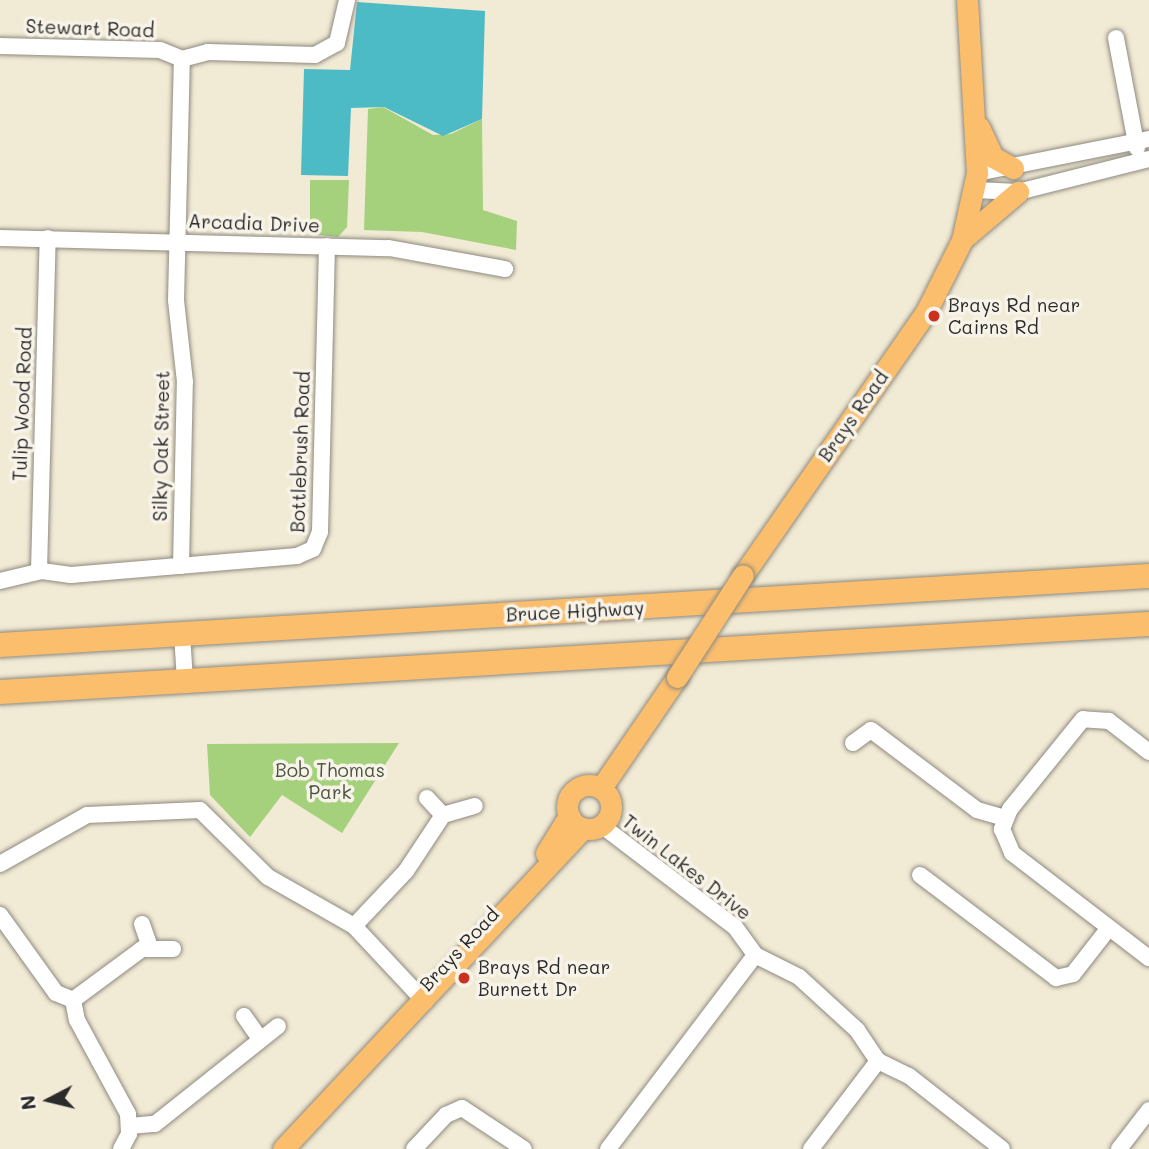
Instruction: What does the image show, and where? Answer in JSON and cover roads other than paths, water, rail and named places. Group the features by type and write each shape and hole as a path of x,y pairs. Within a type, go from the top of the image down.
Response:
{"highway":[{"name":"Bruce Highway","path":"0,645 1149,576"},
{"path":"0,692 1149,624"}],"main road":[{"name":"Brays Road","path":"283,1149 421,998 531,871 585,823 574,790 601,788 743,575 927,310 962,240 976,182 976,122 967,0"},
{"path":"976,122 993,157 1013,168"},
{"path":"962,240 977,220 1018,192"},
{"path":"585,823 611,806 601,788"}],"street":[{"name":"Stewart Road","path":"0,46 160,50 183,59 208,52 324,53 342,33 346,0"},
{"path":"976,182 1018,192 1149,157 1142,140 1116,38"},
{"name":"Silky Oak Street","path":"181,566 185,382 177,242 183,59"},
{"path":"976,182 1013,168 1142,140"},
{"name":"Arcadia Drive","path":"0,238 411,250 505,269"},
{"name":"Tulip Wood Road","path":"39,571 48,238"},
{"name":"Bottlebrush Road","path":"0,581 39,571 71,575 297,556 318,541 327,246"},
{"path":"182,634 186,681"},
{"path":"1149,752 1109,721 1083,719 1005,818 1003,838 1012,853 1149,958"},
{"path":"853,743 872,730 977,810 1005,818"},
{"path":"427,797 443,815"},
{"path":"354,926 406,871 443,815 475,806"},
{"path":"0,864 87,815 200,810 268,877 354,926 421,998"},
{"name":"Twin Lakes Drive","path":"585,823 735,927 755,955 799,978 857,1030 878,1061 909,1076 1002,1149"},
{"path":"920,875 1056,978 1073,974 1109,928"},
{"path":"0,915 56,993 73,1000 130,1125 121,1149"},
{"path":"142,924 150,947"},
{"path":"73,1000 150,947 173,949"},
{"path":"608,1149 755,955"},
{"path":"244,1016 258,1036"},
{"path":"130,1125 155,1124 258,1036 278,1026"},
{"path":"811,1149 878,1061"},
{"path":"414,1149 446,1115 462,1108 524,1149"},
{"path":"1119,1149 1149,1110"}],"water":[{"path":"357,2 485,11 482,119 443,136 384,107 351,108 348,176 301,175 304,69 350,70"}],"place":[{"name":"Brays Rd near Cairns Rd","path":"934,316"},
{"name":"Brays Rd near Burnett Dr","path":"464,978"}],"park label":[{"name":"Bob Thomas Park","path":"330,781"}]}
